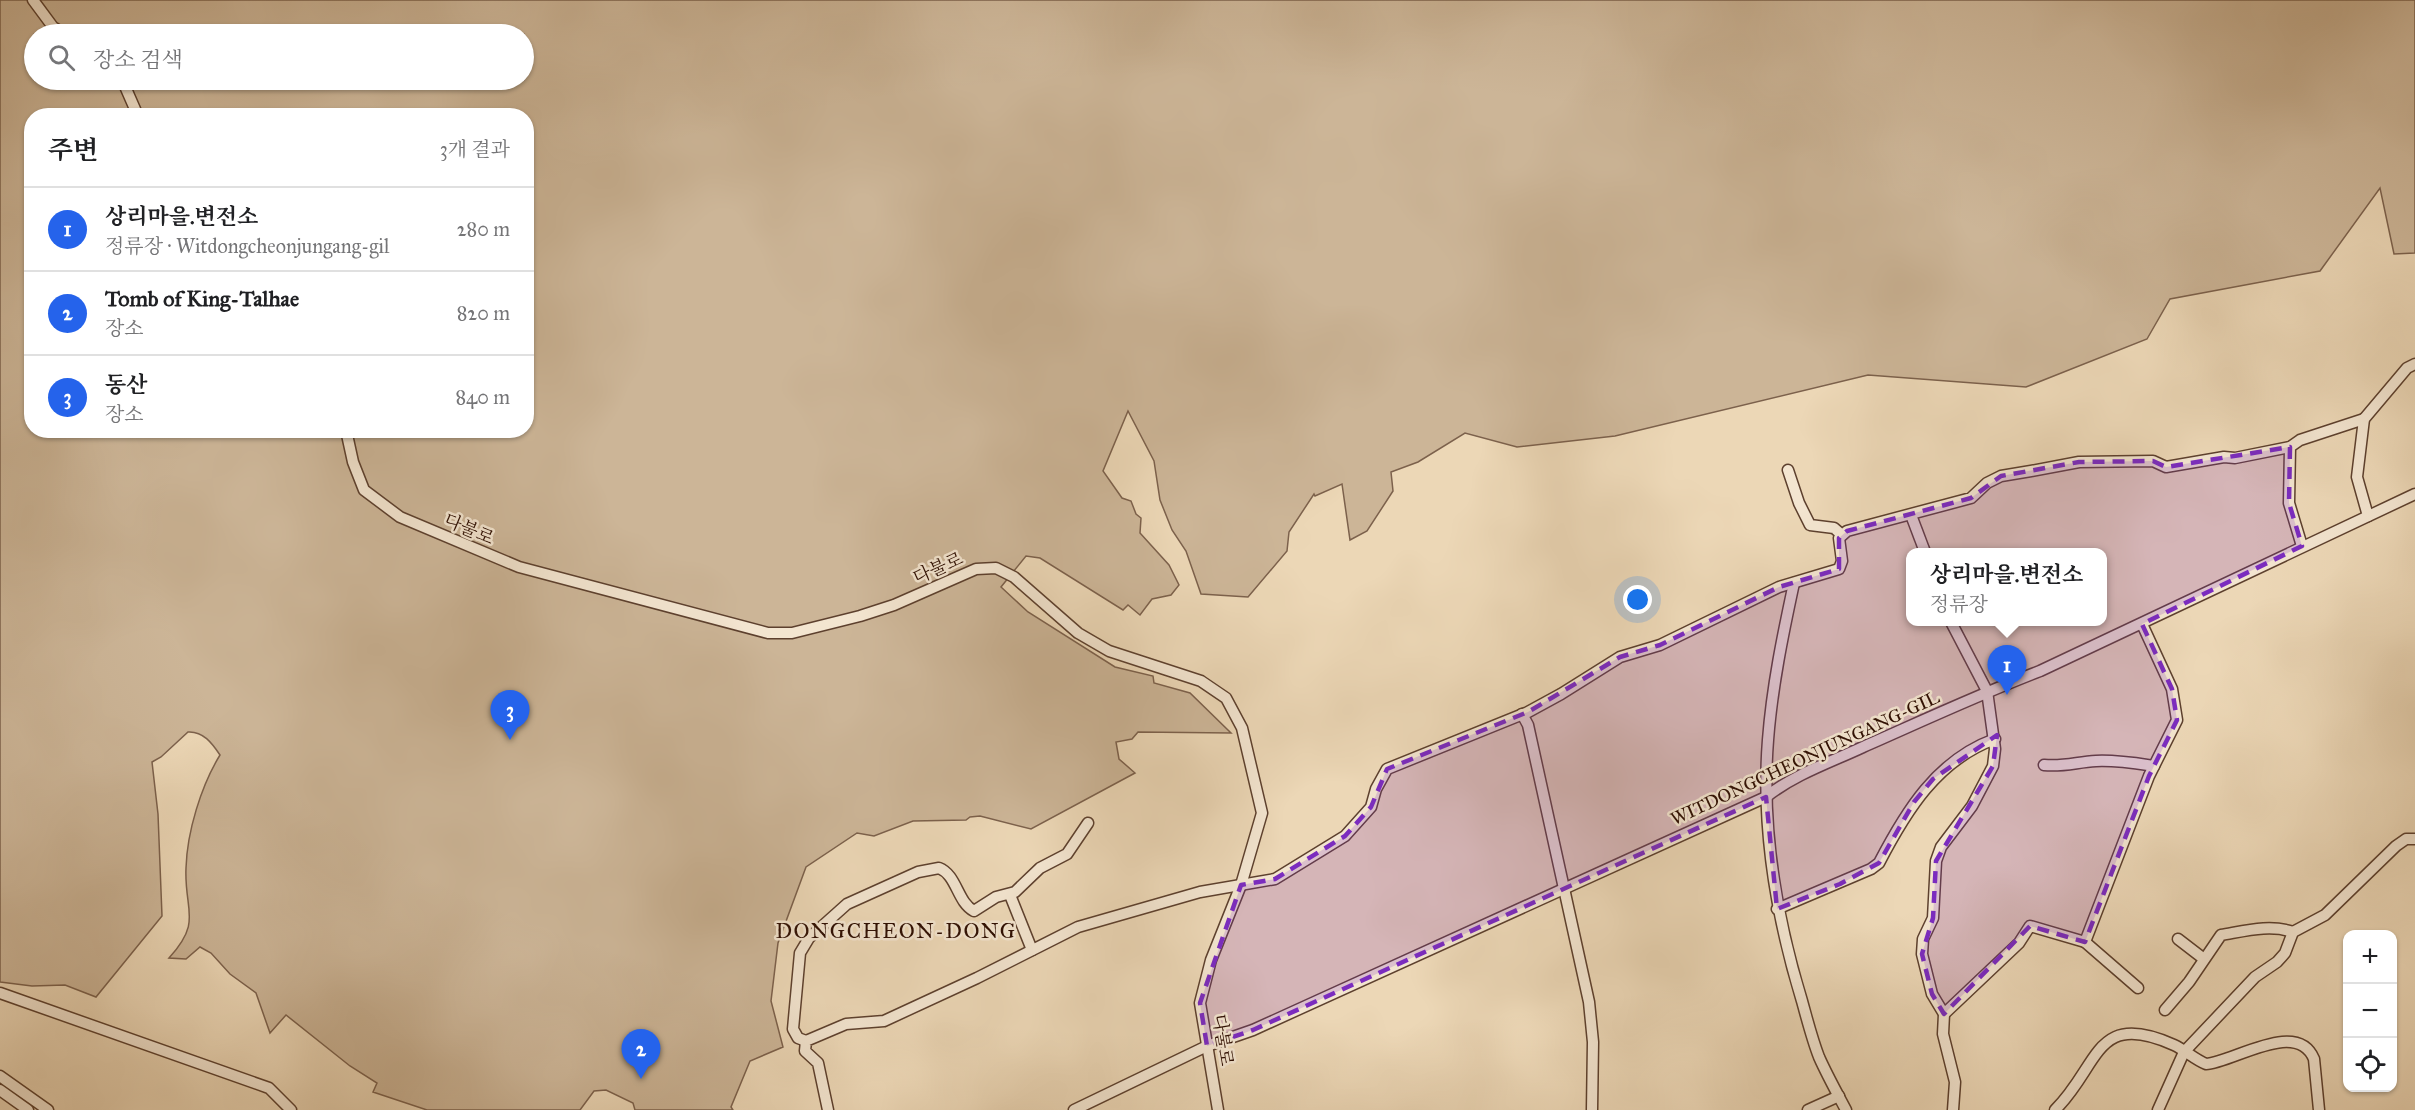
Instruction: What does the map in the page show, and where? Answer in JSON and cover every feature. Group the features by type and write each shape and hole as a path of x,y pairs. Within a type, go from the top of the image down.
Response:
{"street":[{"path":"33,0 51,24"},
{"path":"127,90 134,108"},
{"path":"1088,823 1067,854 1040,868 1021,888 1010,895 996,897 972,911 948,873 939,868 931,868 886,886 836,912 808,938 800,953 793,1029 798,1038 806,1041 846,1024 884,1021 1078,927 1200,892 1275,879 1345,836 1371,807 1376,789 1387,769 1522,714 1561,694 1620,657 1660,645 1794,583 1839,569 1842,561 1839,538 1846,531 1971,498 1987,483 2001,476 2079,462 2153,461 2166,467 2235,458 2290,447 2300,440 2364,419 2407,368 2415,364"},
{"path":"2364,419 2357,477 2368,516"},
{"name":"다불로","path":"348,438 353,462 364,490 400,517 519,567 768,633 792,633 860,616 894,605 976,569 996,568 1014,578 1078,633 1109,651 1201,681 1226,698 1242,728 1262,813 1241,885 1211,960 1200,1003 1218,1110"},
{"path":"2290,447 2289,503 2302,546"},
{"path":"1788,470 1799,503 1810,525 1834,528 1842,535"},
{"name":"WITDONGCHEONJUNGANG-GIL","path":"1074,1110 1207,1046 1253,1030 1766,797 1783,784 1987,691 2040,671 2415,494"},
{"path":"1911,515 1923,548"},
{"path":"1794,583 1775,686 1768,740 1766,797 1777,909 1788,956 1819,1057 1846,1110"},
{"path":"2085,942 2108,877 2154,766 2177,720 2172,689 2142,624"},
{"path":"1953,1110 1955,1082 1943,1034 1944,1014 1932,994 1922,954 1927,927 1933,918 1936,861 1941,847 1972,806 1993,766 1995,739 1987,691 1954,626"},
{"path":"1522,714 1528,725 1589,1002 1593,1042 1593,1110"},
{"path":"1777,909 1872,869 1880,862 1914,802 1933,779 1961,757 1995,739"},
{"path":"2044,765 2064,767 2079,762 2117,760 2154,766"},
{"path":"2158,1110 2184,1052 2255,977 2277,962 2285,953 2293,932 2330,910 2406,838 2415,839"},
{"path":"1010,895 1032,950"},
{"path":"1944,1014 2019,943 2030,926 2085,942 2138,988"},
{"path":"2165,1010 2221,935 2263,928 2293,932"},
{"path":"2178,939 2204,959"},
{"path":"0,993 269,1088 291,1110"},
{"path":"2055,1110 2072,1092 2102,1045 2120,1034 2139,1034 2173,1044 2184,1052 2210,1064 2264,1045 2278,1042 2297,1045 2312,1053 2319,1110"},
{"path":"806,1041 805,1051 818,1063 828,1110"},
{"path":"0,1076 32,1107"},
{"path":"0,1090 32,1107 48,1110"},
{"path":"1808,1110 1839,1096"}],"highlighted area":[{"path":"2290,447 2289,503 2302,546 2142,624 2172,689 2177,720 2149,776 2085,942 2030,926 1944,1014 1932,994 1922,954 1933,918 1936,861 1993,766 1997,735 1933,779 1914,802 1879,863 1840,884 1777,909 1766,797 1253,1030 1207,1046 1200,1003 1241,885 1275,879 1345,836 1371,807 1387,769 1528,712 1620,657 1660,645 1779,587 1839,569 1839,538 1847,531 1971,498 2001,476 2079,462 2153,461 2166,467"}],"shaded area":[{"path":"0,0 2415,0 2415,253 2394,254 2380,188 2320,271 2170,299 2147,339 2026,387 1868,375 1615,436 1517,447 1465,433 1418,462 1391,472 1393,491 1367,531 1350,540 1342,484 1315,496 1314,494 1289,532 1287,551 1248,597 1201,594 1186,551 1172,530 1160,500 1154,461 1128,411 1103,471 1122,498 1131,501 1136,514 1141,518 1140,533 1169,565 1179,585 1171,595 1152,599 1140,615 1128,605 1123,610 1040,558 1026,556 1001,587 1028,612 1115,667 1153,676 1154,683 1190,693 1231,733 1138,732 1132,739 1116,742 1119,759 1135,773 1031,829 980,816 966,820 913,821 874,836 857,833 806,867 778,943 771,1001 783,1047 750,1061 731,1107 733,1110 635,1110 633,1103 606,1090 594,1091 580,1110 427,1110 373,1092 377,1083 350,1066 286,1015 270,1033 256,993 230,974 211,953 200,947 186,959 169,958 186,934 189,925 186,868 189,840 201,795 220,755 207,739 193,732 188,732 161,757 152,762 158,814 162,916 96,997 65,985 32,986 0,982"}],"place":[{"name":"상리마을.변전소","path":"2007,695"},
{"name":"동산","path":"510,740"},
{"name":"Tomb of King-Talhae","path":"641,1079"}],"district":[{"name":"DONGCHEON-DONG","path":"896,931"}]}
